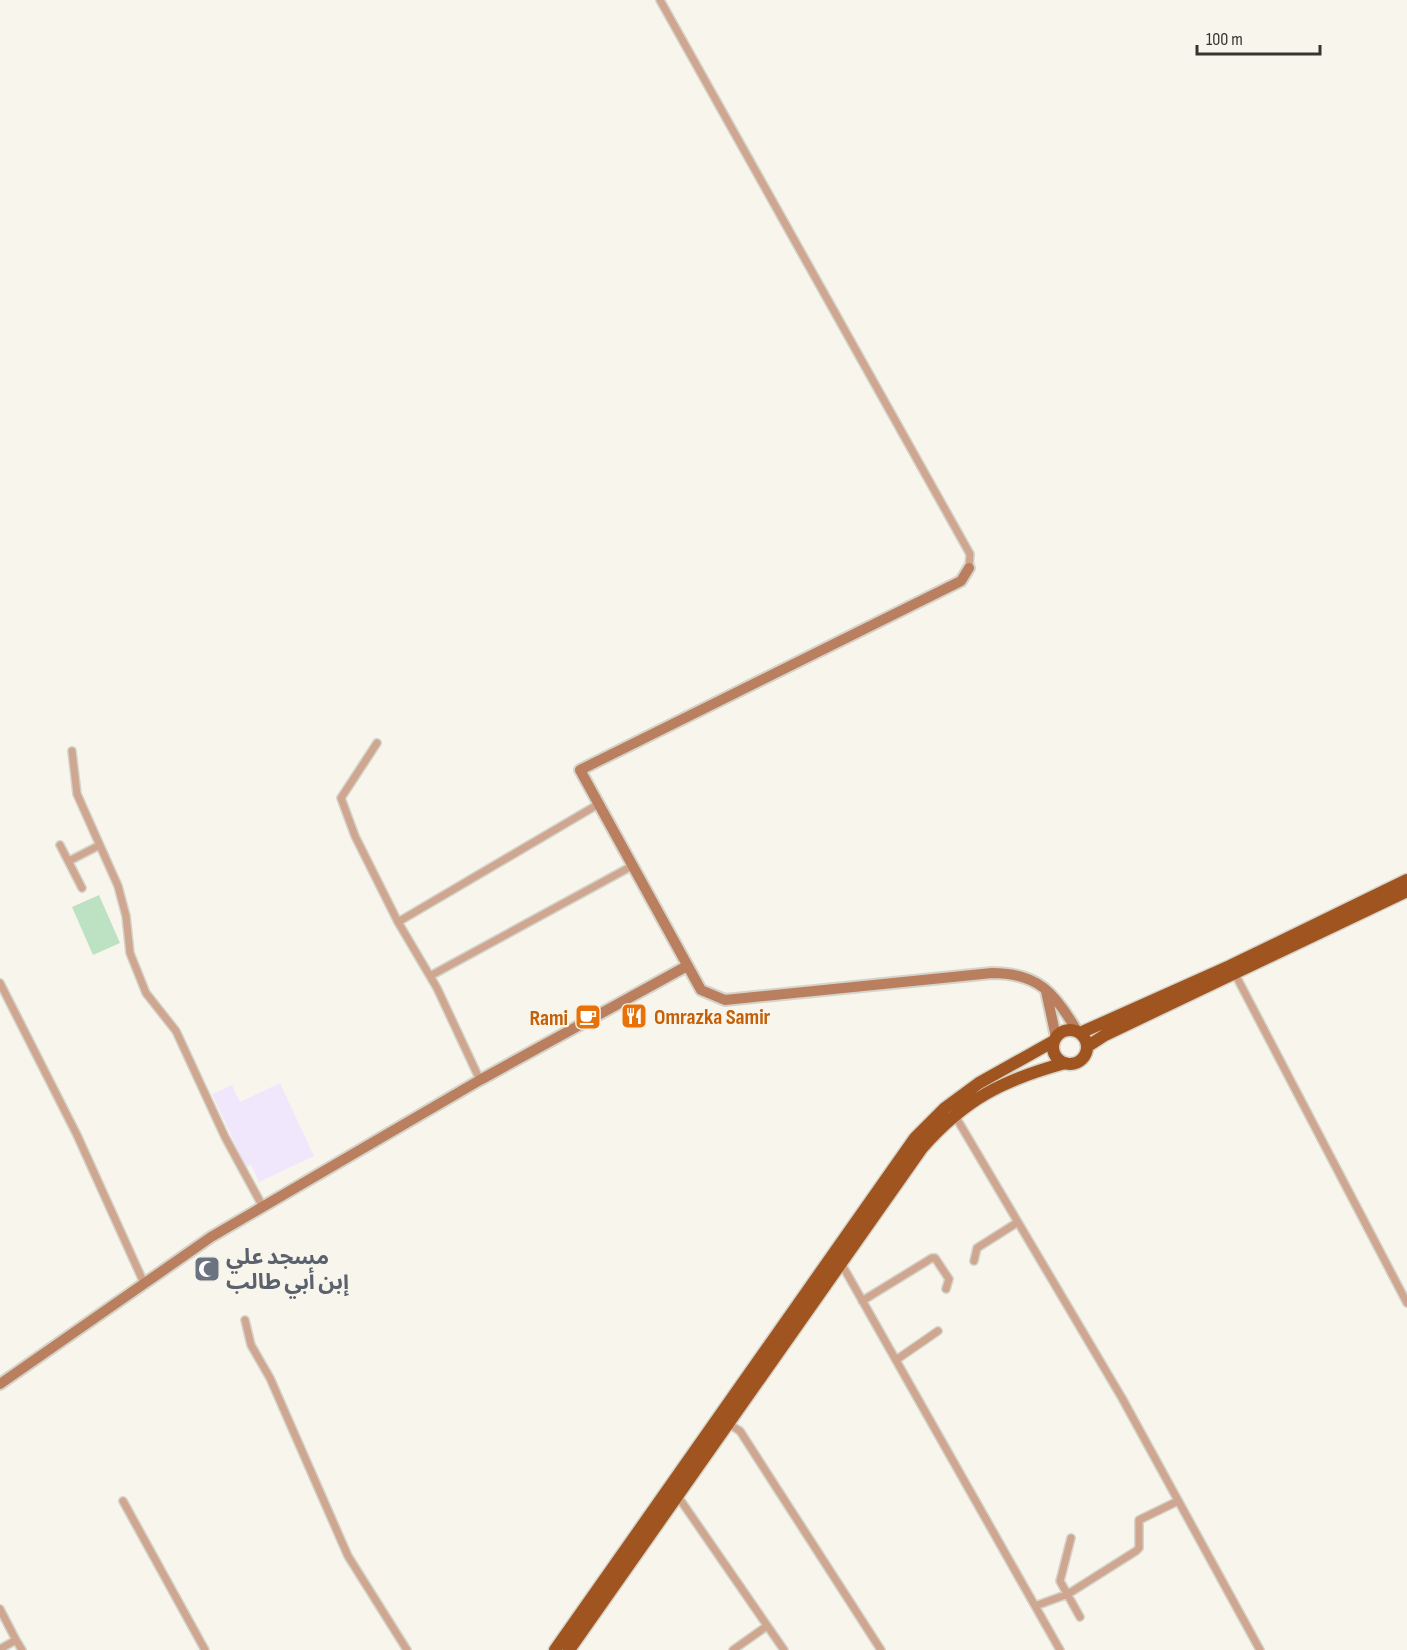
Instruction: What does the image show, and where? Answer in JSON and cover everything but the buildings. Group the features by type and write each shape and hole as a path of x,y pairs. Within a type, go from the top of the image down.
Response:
{"highway":[{"path":"555,1650 915,1138 945,1108 979,1083 1055,1039 1066,1030 1079,1032 1230,966 1407,880"},
{"path":"569,1650 910,1162 954,1114 997,1086 1065,1063 1081,1060 1088,1046 1105,1035 1407,891"},
{"path":"1079,1032 1088,1046"},
{"path":"1055,1039 1055,1054 1065,1063"}],"main road":[{"path":"969,568 961,581 580,770 597,805 701,990 725,1000 992,973 1028,976 1064,1008 1079,1032"},
{"path":"0,1384 211,1237 480,1080 687,966"},
{"path":"1046,991 1055,1039"}],"street":[{"path":"660,0 970,554 969,568"},
{"path":"377,743 341,798 355,836 398,922 430,976 480,1080"},
{"path":"72,752 77,794 98,846 118,886 126,916 130,953 146,993 176,1031 225,1137 263,1207"},
{"path":"398,922 597,805"},
{"path":"60,845 82,888"},
{"path":"69,861 98,846"},
{"path":"430,976 632,866"},
{"path":"1235,974 1407,1303"},
{"path":"0,983 77,1135 144,1283"},
{"path":"954,1114 1122,1398 1260,1650"},
{"path":"974,1261 977,1248 1018,1222"},
{"path":"862,1301 932,1258 949,1279 945,1289"},
{"path":"840,1261 1060,1650"},
{"path":"245,1320 251,1345 270,1378 348,1556 407,1650"},
{"path":"896,1359 938,1331"},
{"path":"727,1423 740,1431 881,1650"},
{"path":"677,1495 784,1650"},
{"path":"123,1501 205,1650"},
{"path":"1035,1606 1068,1594 1136,1551 1139,1548 1138,1520 1178,1501"},
{"path":"1071,1538 1060,1581 1080,1617"},
{"path":"0,1609 22,1650"},
{"path":"734,1650 767,1626"},
{"path":"0,1649 16,1640"}],"shaded area":[{"path":"280,1083 314,1156 259,1182 251,1165 246,1167 212,1094 232,1085 240,1102"}],"green space":[{"path":"99,895 120,943 93,955 72,907"}],"place":[{"name":"Omrazka Samir","path":"634,1016"},
{"name":"Rami","path":"588,1017"},
{"name":"مسجد علي إبن أبي طالب","path":"207,1269"}]}
